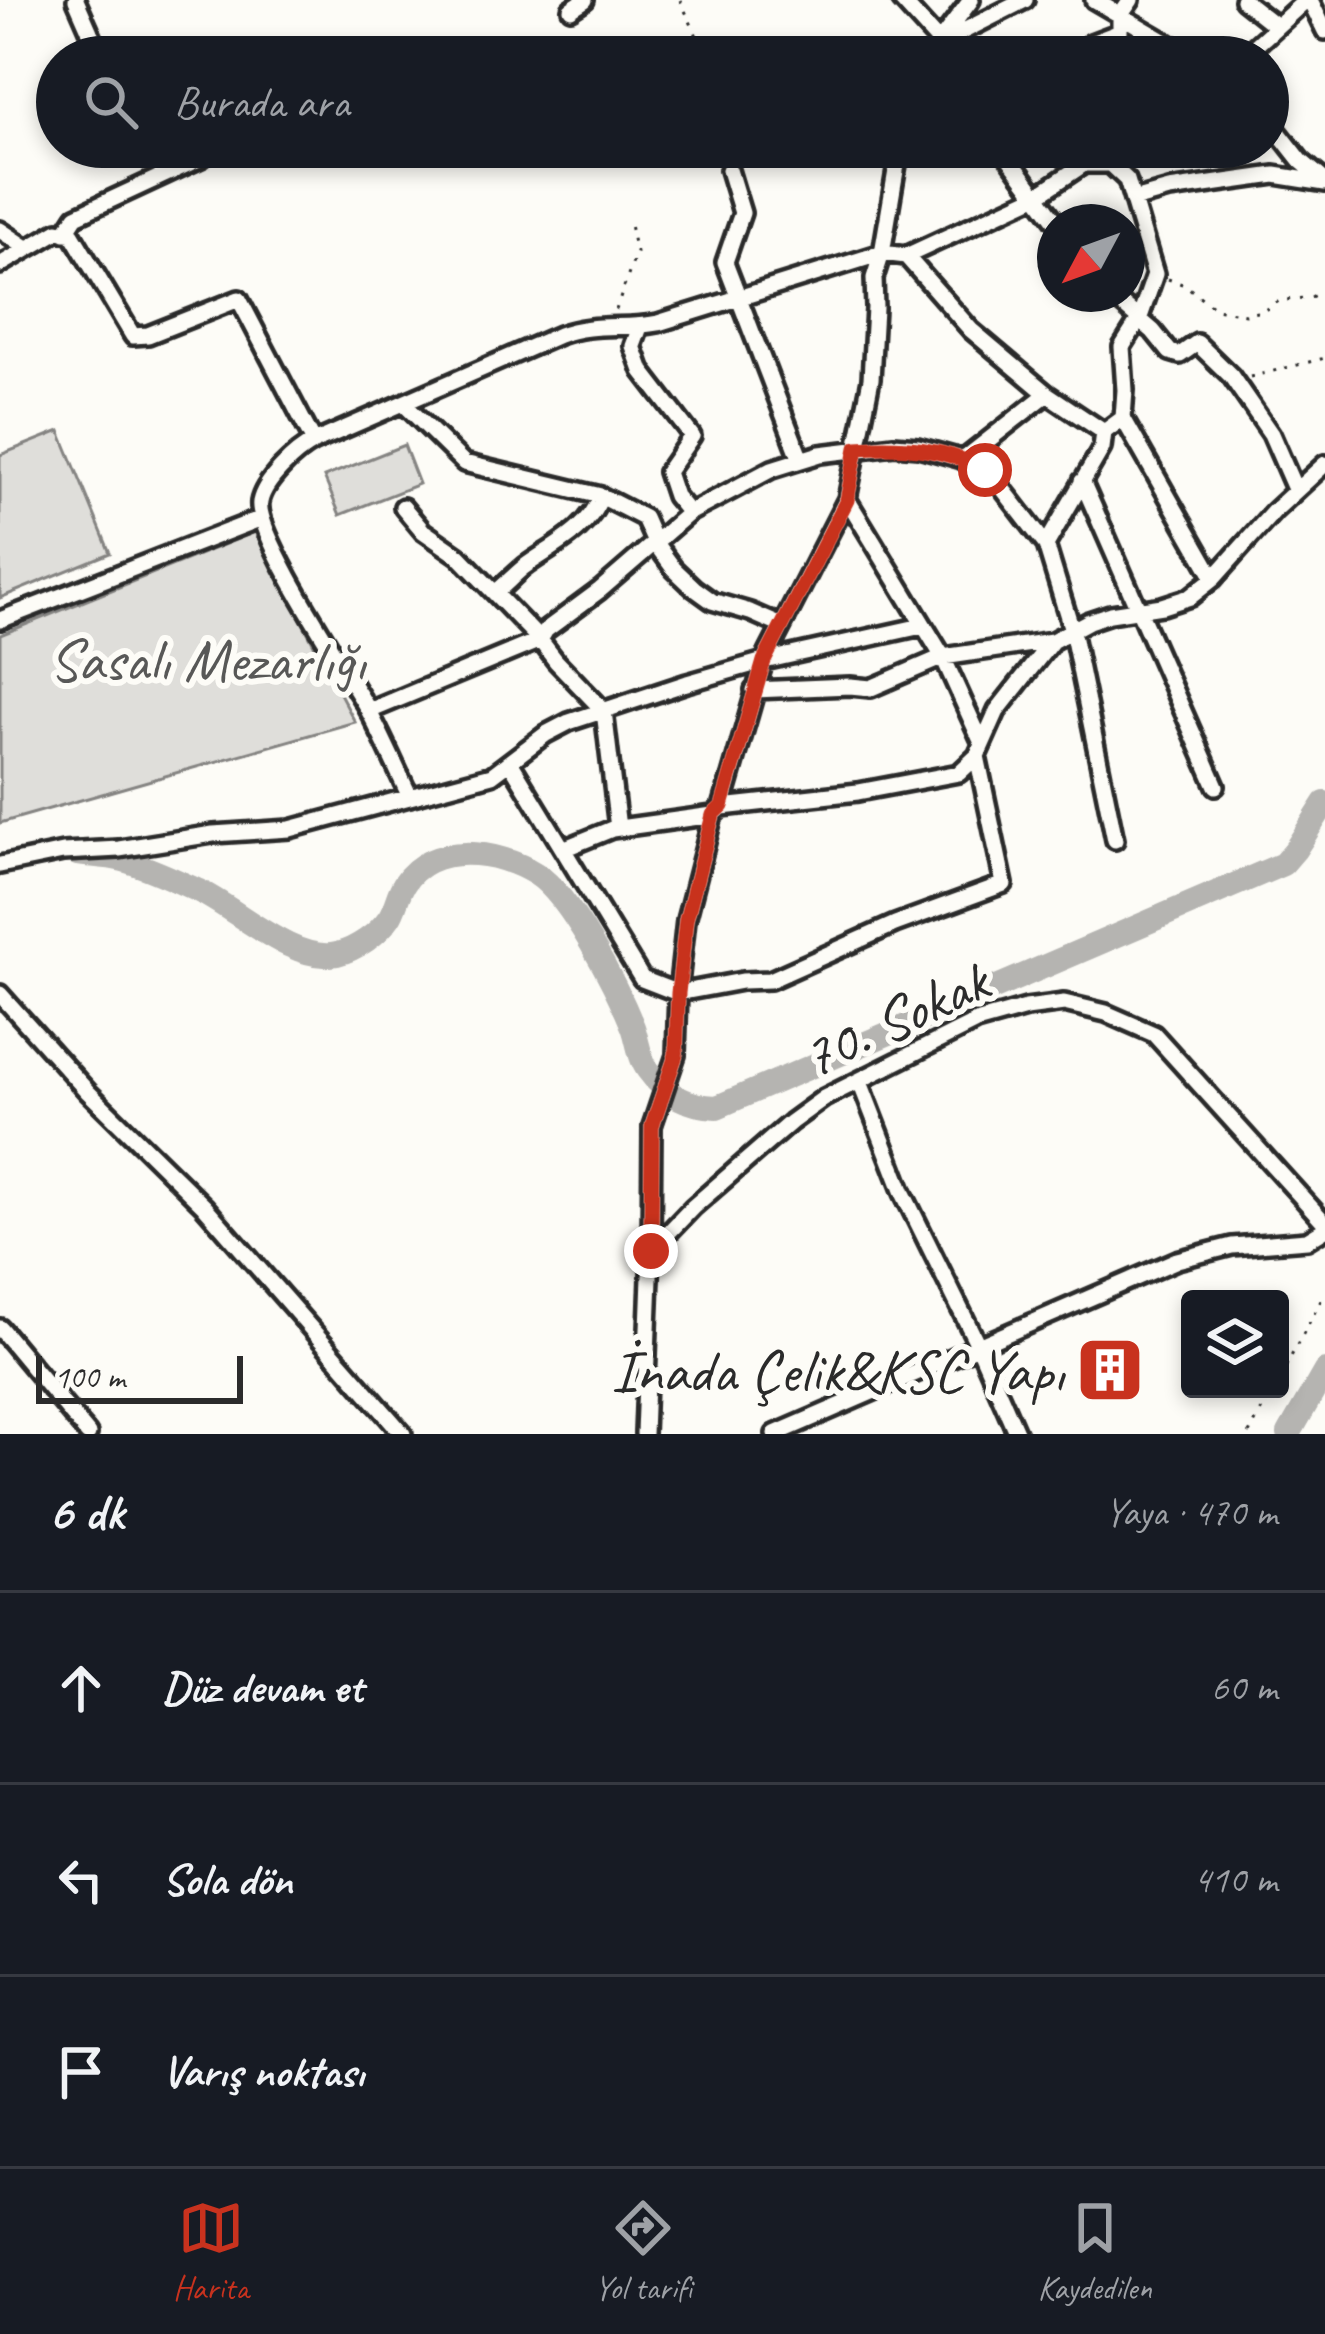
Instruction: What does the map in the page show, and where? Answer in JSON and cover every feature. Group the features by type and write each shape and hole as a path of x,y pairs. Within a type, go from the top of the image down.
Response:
{"street":[{"path":"76,0 92,36"},
{"path":"901,0 929,36"},
{"path":"949,36 971,0"},
{"path":"964,36 1025,0"},
{"path":"1094,0 1156,36"},
{"path":"1109,36 1120,32 1120,16 1130,0"},
{"path":"1243,0 1276,26"},
{"path":"1265,36 1308,0 1325,31"},
{"path":"1289,146 1325,185"},
{"path":"65,233 76,216 179,168"},
{"path":"644,1434 652,1126 676,1055 686,920 764,661 847,500 872,379 874,278 896,168"},
{"path":"1017,168 1044,204"},
{"path":"410,797 369,710 300,597 262,518 260,501 286,461 314,442 559,334 595,325 640,327 881,253 906,256 1038,195 1078,168"},
{"path":"1114,168 1127,180 1155,274 1122,347 1123,418 1214,578"},
{"path":"729,170 742,213 725,262 801,460"},
{"path":"1133,202 1169,190 1275,175 1325,185"},
{"path":"0,230 27,248"},
{"path":"0,265 58,231 72,234 133,336 148,335 239,299 314,442"},
{"path":"906,256 970,330 1047,394 1104,431"},
{"path":"1129,312 1170,352 1180,355 1197,343 1231,376 1271,434 1295,489"},
{"path":"640,327 633,346 642,371 692,436 667,472 675,496 689,513"},
{"path":"963,460 1047,394"},
{"path":"404,404 464,463 601,496 644,518 674,569 712,601 782,626"},
{"path":"1046,545 1102,448 1104,431 1123,418"},
{"path":"369,710 540,640 546,630 689,513 772,470 857,448 918,447 985,470 1046,545 1072,630 1115,840"},
{"path":"754,690 871,688 943,657 1052,640 1110,614 1190,597 1325,464"},
{"path":"1082,481 1216,786"},
{"path":"495,593 569,538 601,496"},
{"path":"510,762 642,979 678,993 770,980 895,924 1004,884 980,749 943,657 847,500"},
{"path":"403,507 423,531 459,556 604,711 618,828"},
{"path":"0,620 262,518"},
{"path":"0,865 63,852 290,829 492,775 568,722 764,661 922,626"},
{"path":"563,850 618,828 959,772 980,749 998,711 1052,640"},
{"path":"0,994 88,1092 204,1206 403,1434"},
{"name":"70. Sokak","path":"651,1251 693,1207 824,1098 976,1022 1064,1003 1106,1013 1154,1034 1325,1226"},
{"path":"860,1082 903,1192 1017,1434"},
{"path":"775,1434 1177,1260 1232,1246 1307,1240 1325,1226"},
{"path":"0,1328 88,1434"}],"path":[{"path":"680,0 697,36"},
{"path":"610,326 636,253 629,220"},
{"path":"1155,274 1184,285 1216,309 1245,314 1325,290"},
{"path":"1231,376 1248,377 1325,358"},
{"path":"1289,1360 1325,1293"},
{"path":"1249,1434 1269,1398"}],"green space":[{"path":"60,431 110,553 0,598 0,455"},
{"path":"404,445 419,484 340,515 324,477"},
{"name":"Sasalı Mezarlığı","path":"255,532 355,722 0,823 0,635"}],"waterway":[{"path":"77,854 152,870 214,899 284,943 320,955 345,952 373,935 391,914 404,884 431,861 466,854 504,859 550,885 578,922 616,990 655,1079 678,1098 717,1107 1283,864 1325,803"},
{"path":"1289,1434 1325,1371"}],"place":[{"name":"İnada Çelik&KSC Yapı","path":"1110,1370"}],"route":[{"path":"651,1251 652,1126 676,1055 686,920 713,815 722,806 764,661 847,500 857,448 918,447 985,470"}]}
